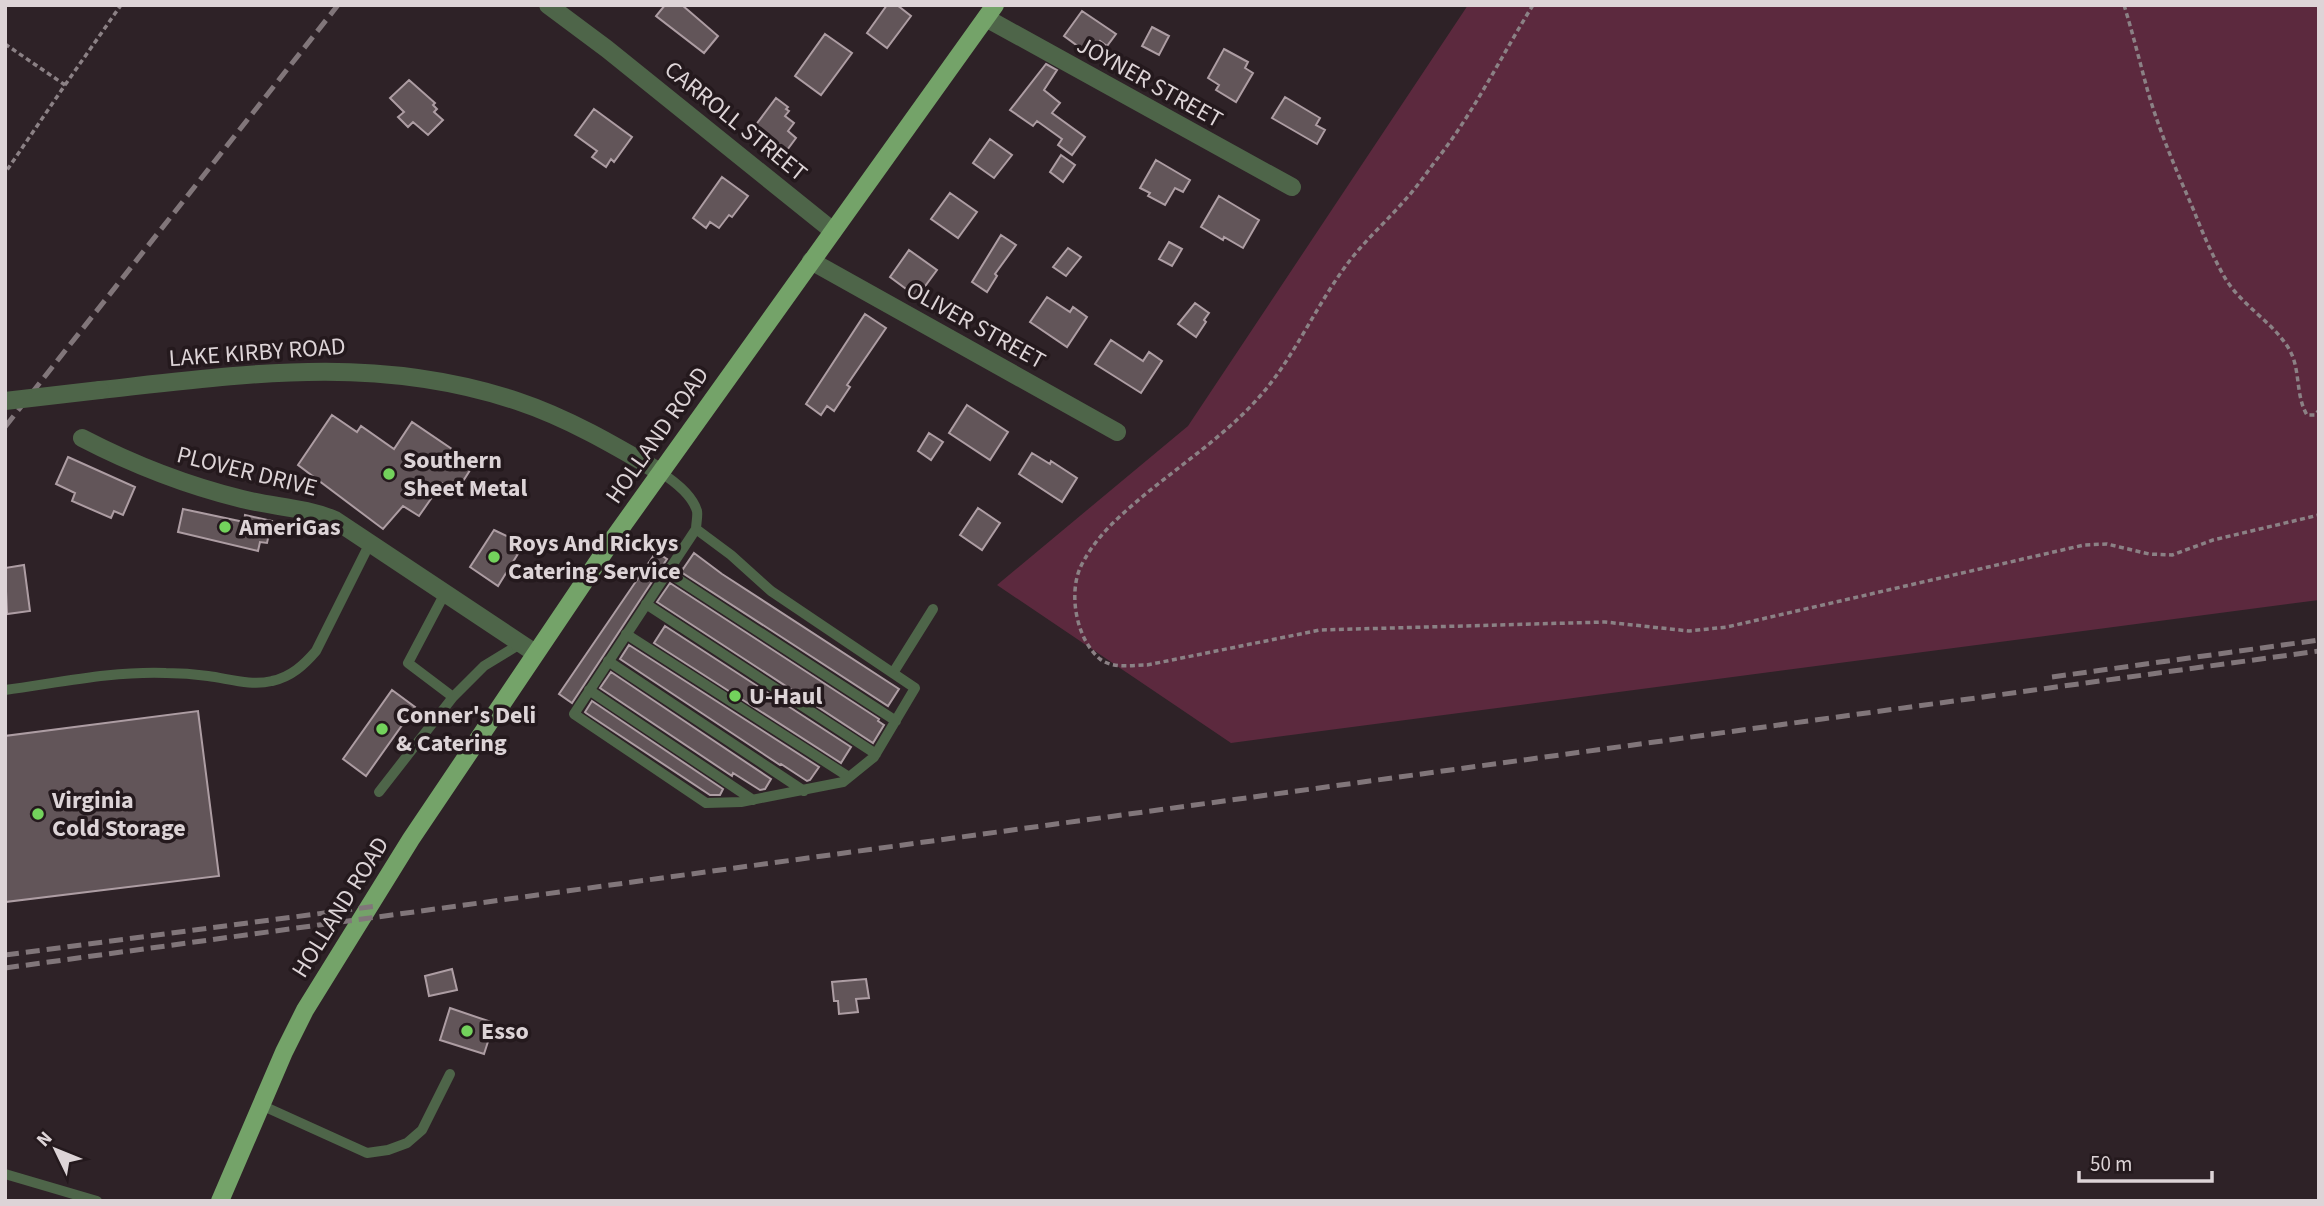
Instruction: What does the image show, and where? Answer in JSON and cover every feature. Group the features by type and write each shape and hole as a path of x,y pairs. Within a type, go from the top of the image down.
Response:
{"main road":[{"name":"HOLLAND ROAD","path":"220,1201 284,1052 305,1010 528,648 660,472 990,12"}],"street":[{"name":"CARROLL STREET","path":"548,5 607,49 833,231"},
{"name":"JOYNER STREET","path":"990,12 1292,187"},
{"name":"OLIVER STREET","path":"811,261 1117,432"},
{"name":"LAKE KIRBY ROAD","path":"5,401 299,370 357,370 402,374 465,386 517,401 604,438 660,472"},
{"name":"PLOVER DRIVE","path":"82,438 136,465 206,491 320,513 335,520 528,648"}],"lane":[{"path":"660,472 687,494 697,512 696,529 574,714 706,803 753,800 843,782 876,754 915,688 771,591 731,555 696,529"},
{"path":"5,690 121,674 206,675 252,683 273,681 290,674 316,651 370,544"},
{"path":"667,572 896,721"},
{"path":"445,593 408,663 453,697"},
{"path":"646,604 876,754"},
{"path":"892,673 933,609"},
{"path":"626,634 849,777"},
{"path":"379,792 453,697 484,666 528,648"},
{"path":"608,661 804,790"},
{"path":"589,690 753,800"},
{"path":"261,1105 367,1153 388,1150 407,1143 422,1130 450,1074"},
{"path":"5,1174 97,1201"}],"path":[{"path":"5,173 121,5"},
{"path":"1533,5 1444,150 1408,197 1346,265 1260,396 1116,519 1098,538 1080,567 1075,598 1086,640 1100,659 1122,666 1147,665 1320,630 1605,622 1689,631 1727,627 2084,545 2107,544 2149,554 2172,555 2213,540 2319,514"},
{"path":"2124,5 2148,93 2166,145 2203,234 2226,279 2244,303 2278,334 2290,351 2300,380 2301,405 2306,415 2315,415 2319,410"},
{"path":"5,44 65,85"}],"shaded area":[{"path":"1468,5 2319,5 2319,600 1231,743 997,585 1188,426"}],"building":[{"path":"665,5 682,5 718,36 704,53 656,16"},
{"path":"887,5 897,5 911,16 887,48 867,33"},
{"path":"1082,11 1116,34 1107,46 1100,41 1090,55 1064,36"},
{"path":"1152,27 1169,36 1159,55 1142,46"},
{"path":"825,34 852,53 821,95 795,76"},
{"path":"1224,49 1248,62 1245,68 1253,73 1236,102 1216,90 1219,85 1208,78"},
{"path":"1046,64 1057,70 1044,90 1060,103 1052,113 1085,137 1072,155 1058,145 1062,139 1037,121 1033,126 1010,110"},
{"path":"409,80 435,103 433,105 437,109 434,112 443,120 428,135 413,122 408,127 398,117 404,112 390,98"},
{"path":"1285,97 1320,118 1316,125 1325,130 1317,144 1272,118"},
{"path":"776,98 788,107 786,109 789,111 785,116 794,123 788,131 796,138 787,150 755,126"},
{"path":"594,109 632,137 614,162 611,159 606,167 592,157 597,151 575,135"},
{"path":"990,139 1012,155 994,178 973,163"},
{"path":"1061,155 1075,165 1063,182 1050,172"},
{"path":"1156,160 1190,180 1183,192 1175,188 1165,205 1148,196 1150,193 1140,188"},
{"path":"722,177 748,196 732,217 729,215 719,228 710,222 706,228 693,218"},
{"path":"950,193 977,212 958,238 931,219"},
{"path":"1219,196 1259,220 1243,248 1201,227"},
{"path":"1001,235 1016,245 995,274 997,276 987,292 972,282"},
{"path":"1169,242 1182,249 1172,266 1159,259"},
{"path":"1068,248 1081,257 1066,276 1053,267"},
{"path":"909,250 937,270 917,297 890,277"},
{"path":"1047,297 1070,312 1073,307 1087,317 1067,347 1030,322"},
{"path":"1195,303 1209,313 1196,337 1178,324"},
{"path":"865,314 886,328 847,385 850,387 834,411 827,406 821,415 806,404"},
{"path":"1111,340 1143,361 1149,352 1162,361 1141,393 1095,364"},
{"path":"967,405 1008,432 990,460 949,433"},
{"name":"Southern Sheet Metal","path":"332,415 357,432 361,426 394,449 412,422 474,464 456,492 442,483 419,516 403,506 383,529 298,465"},
{"path":"929,433 943,442 931,460 918,451"},
{"path":"1032,453 1050,464 1051,461 1077,478 1062,502 1019,474"},
{"path":"68,457 135,487 123,515 114,511 111,518 72,501 75,493 56,484"},
{"path":"978,508 1000,523 982,550 960,535"},
{"name":"AmeriGas","path":"183,509 244,522 245,515 272,521 267,543 260,542 258,551 178,532"},
{"name":"Roys And Rickys Catering Service","path":"494,530 521,543 518,547 521,549 498,586 470,567"},
{"path":"656,552 667,559 572,703 559,694"},
{"path":"694,553 899,689 888,706 678,570 683,569"},
{"path":"24,565 30,611 7,614 5,568"},
{"path":"670,583 879,719 884,725 873,743 657,602"},
{"path":"665,626 851,747 841,763 654,643"},
{"path":"629,645 819,767 810,780 807,781 780,765 620,659"},
{"path":"611,672 771,779 765,789 760,790 733,773 732,776 600,688"},
{"path":"392,690 415,707 366,776 343,759"},
{"path":"592,701 723,789 720,795 710,795 586,713"},
{"path":"198,711 219,876 5,902 5,736"},
{"path":"452,969 457,990 429,996 425,976"},
{"path":"866,979 869,998 856,999 858,1012 839,1014 838,1001 834,1001 832,982"},
{"name":"Esso","path":"450,1008 494,1023 484,1054 440,1040"}],"railway":[{"path":"5,427 338,5"},
{"path":"2052,677 2319,640"},
{"path":"5,968 2319,651"},
{"path":"5,955 377,906"}],"place":[{"name":"Southern Sheet Metal","path":"389,474"},
{"name":"AmeriGas","path":"225,527"},
{"name":"Roys And Rickys Catering Service","path":"494,557"},
{"name":"U-Haul","path":"735,696"},
{"name":"Conner's Deli & Catering","path":"382,729"},
{"name":"Virginia Cold Storage","path":"38,814"},
{"name":"Esso","path":"467,1031"}]}
